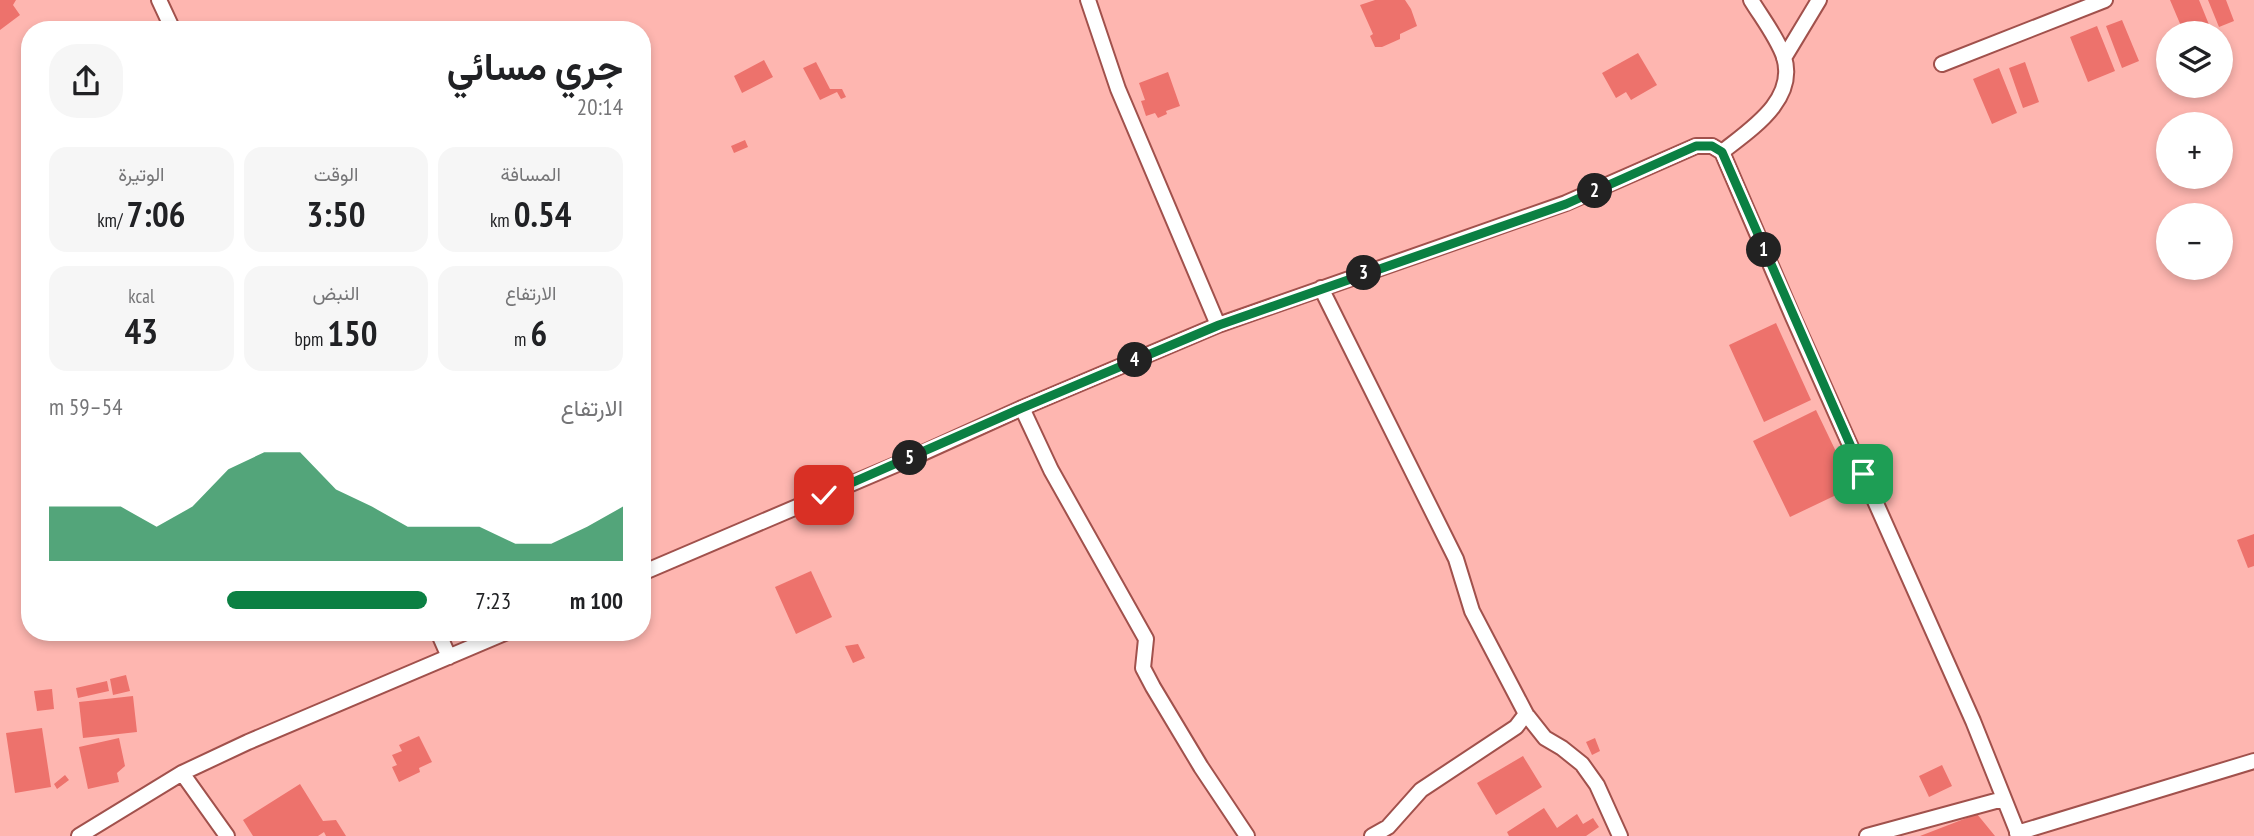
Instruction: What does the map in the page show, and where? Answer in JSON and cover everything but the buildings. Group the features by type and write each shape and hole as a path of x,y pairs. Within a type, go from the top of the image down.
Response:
{"street":[{"path":"159,0 169,21"},
{"path":"1088,0 1118,89 1219,325"},
{"path":"1722,152 1766,116 1781,96 1787,74 1784,58 1751,0"},
{"path":"1784,58 1819,0"},
{"path":"1942,64 2105,0"},
{"path":"651,569 1219,325 1566,204 1696,146 1712,146 1722,152 1973,721 2018,835 2254,761"},
{"path":"1321,288 1456,559 1472,611 1526,714 1545,738 1582,764 1597,785 1620,836"},
{"path":"1022,408 1051,470 1146,639 1143,668 1201,767 1247,836"},
{"path":"442,641 450,657"},
{"path":"79,836 183,773 248,742 486,641"},
{"path":"1372,836 1388,827 1421,790 1516,727 1526,714"},
{"path":"183,773 227,836"},
{"path":"1867,836 2003,799"}],"route":[{"path":"824,495 1219,325 1566,204 1696,146 1712,146 1722,152 1863,474"}]}
